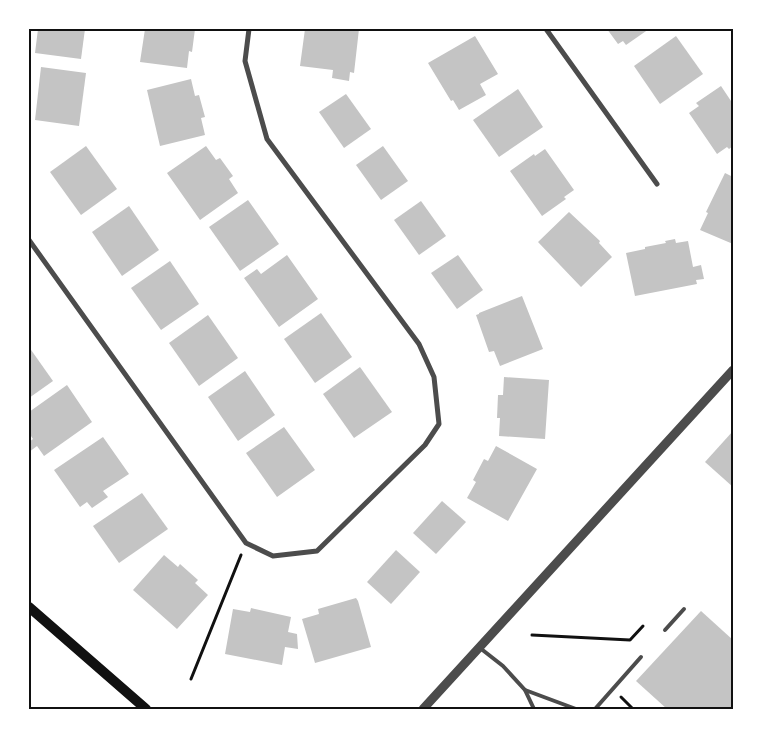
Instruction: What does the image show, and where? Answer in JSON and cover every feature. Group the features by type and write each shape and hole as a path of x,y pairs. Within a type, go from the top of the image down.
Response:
{"main road":[{"path":"29,607 146,709"}],"street":[{"path":"29,240 246,543 273,556 317,551 425,445 439,424 434,377 419,344 267,139 245,61 249,29"},
{"path":"546,29 657,184"},
{"path":"423,709 733,370"}],"lane":[{"path":"665,630 684,609"},
{"path":"480,648 502,666 525,690 534,709"},
{"path":"595,709 642,657"},
{"path":"525,690 576,709"}],"path":[{"path":"191,679 246,543"},
{"path":"532,635 630,640 643,626"},
{"path":"620,694 622,700 633,709"}],"building":[{"path":"38,29 85,29 81,59 35,53"},
{"path":"145,29 195,29 192,52 189,51 187,68 140,62"},
{"path":"305,29 359,29 354,73 350,72 349,81 332,78 333,70 300,66"},
{"path":"607,29 649,29 626,45 623,41 618,44"},
{"path":"475,36 498,74 480,84 486,95 459,110 453,100 451,101 428,63"},
{"path":"676,36 703,74 660,104 634,66"},
{"path":"41,67 86,73 79,126 35,120"},
{"path":"191,79 195,96 199,95 205,117 201,118 205,135 160,146 147,90"},
{"path":"721,86 733,104 733,146 729,149 727,147 717,154 689,113 699,106 696,103"},
{"path":"518,89 543,127 499,157 473,120"},
{"path":"346,94 371,129 344,148 319,112"},
{"path":"86,146 117,189 81,215 50,172"},
{"path":"206,146 216,160 220,158 233,176 229,179 238,193 200,220 167,173"},
{"path":"383,146 408,181 381,200 356,165"},
{"path":"545,149 574,190 564,197 566,199 542,216 510,171 534,154 535,156"},
{"path":"725,173 733,177 733,244 700,230 708,213 706,212"},
{"path":"248,200 279,244 240,271 209,227"},
{"path":"421,201 446,236 419,255 394,220"},
{"path":"129,206 159,250 122,276 92,232"},
{"path":"569,212 600,241 599,243 612,257 581,287 538,242"},
{"path":"675,239 676,243 688,241 693,267 701,265 704,279 696,280 697,284 635,296 626,253"},
{"path":"287,255 318,299 279,327 244,278 257,269 261,274"},
{"path":"458,255 483,290 457,309 431,273"},
{"path":"170,261 199,304 161,330 131,288"},
{"path":"522,296 543,349 500,366 494,351 489,352 476,315"},
{"path":"321,313 352,357 315,383 284,339"},
{"path":"208,315 238,358 199,386 169,343"},
{"path":"29,347 53,381 29,398"},
{"path":"360,367 392,412 354,438 323,394"},
{"path":"245,371 275,415 238,441 208,397"},
{"path":"504,377 549,380 545,439 499,436 500,418 497,418 498,395 503,395"},
{"path":"67,385 92,422 44,456 37,446 29,452 29,442 33,439 29,433 29,412"},
{"path":"284,427 315,470 277,497 246,453"},
{"path":"733,431 733,487 705,462"},
{"path":"103,437 129,474 103,491 108,497 92,508 87,502 80,507 54,470"},
{"path":"496,446 537,469 508,521 467,498 476,482 473,480 484,459 488,461"},
{"path":"142,493 168,529 119,563 93,526"},
{"path":"442,501 466,522 436,554 413,533"},
{"path":"396,550 420,572 391,604 367,582"},
{"path":"164,555 178,567 180,564 198,580 195,583 208,595 177,629 133,590"},
{"path":"356,598 371,647 315,663 302,619 319,614 318,609"},
{"path":"251,608 291,617 288,632 297,634 298,649 285,647 282,665 225,654 233,609 250,612"},
{"path":"701,611 733,640 733,709 667,709 636,681"}]}
